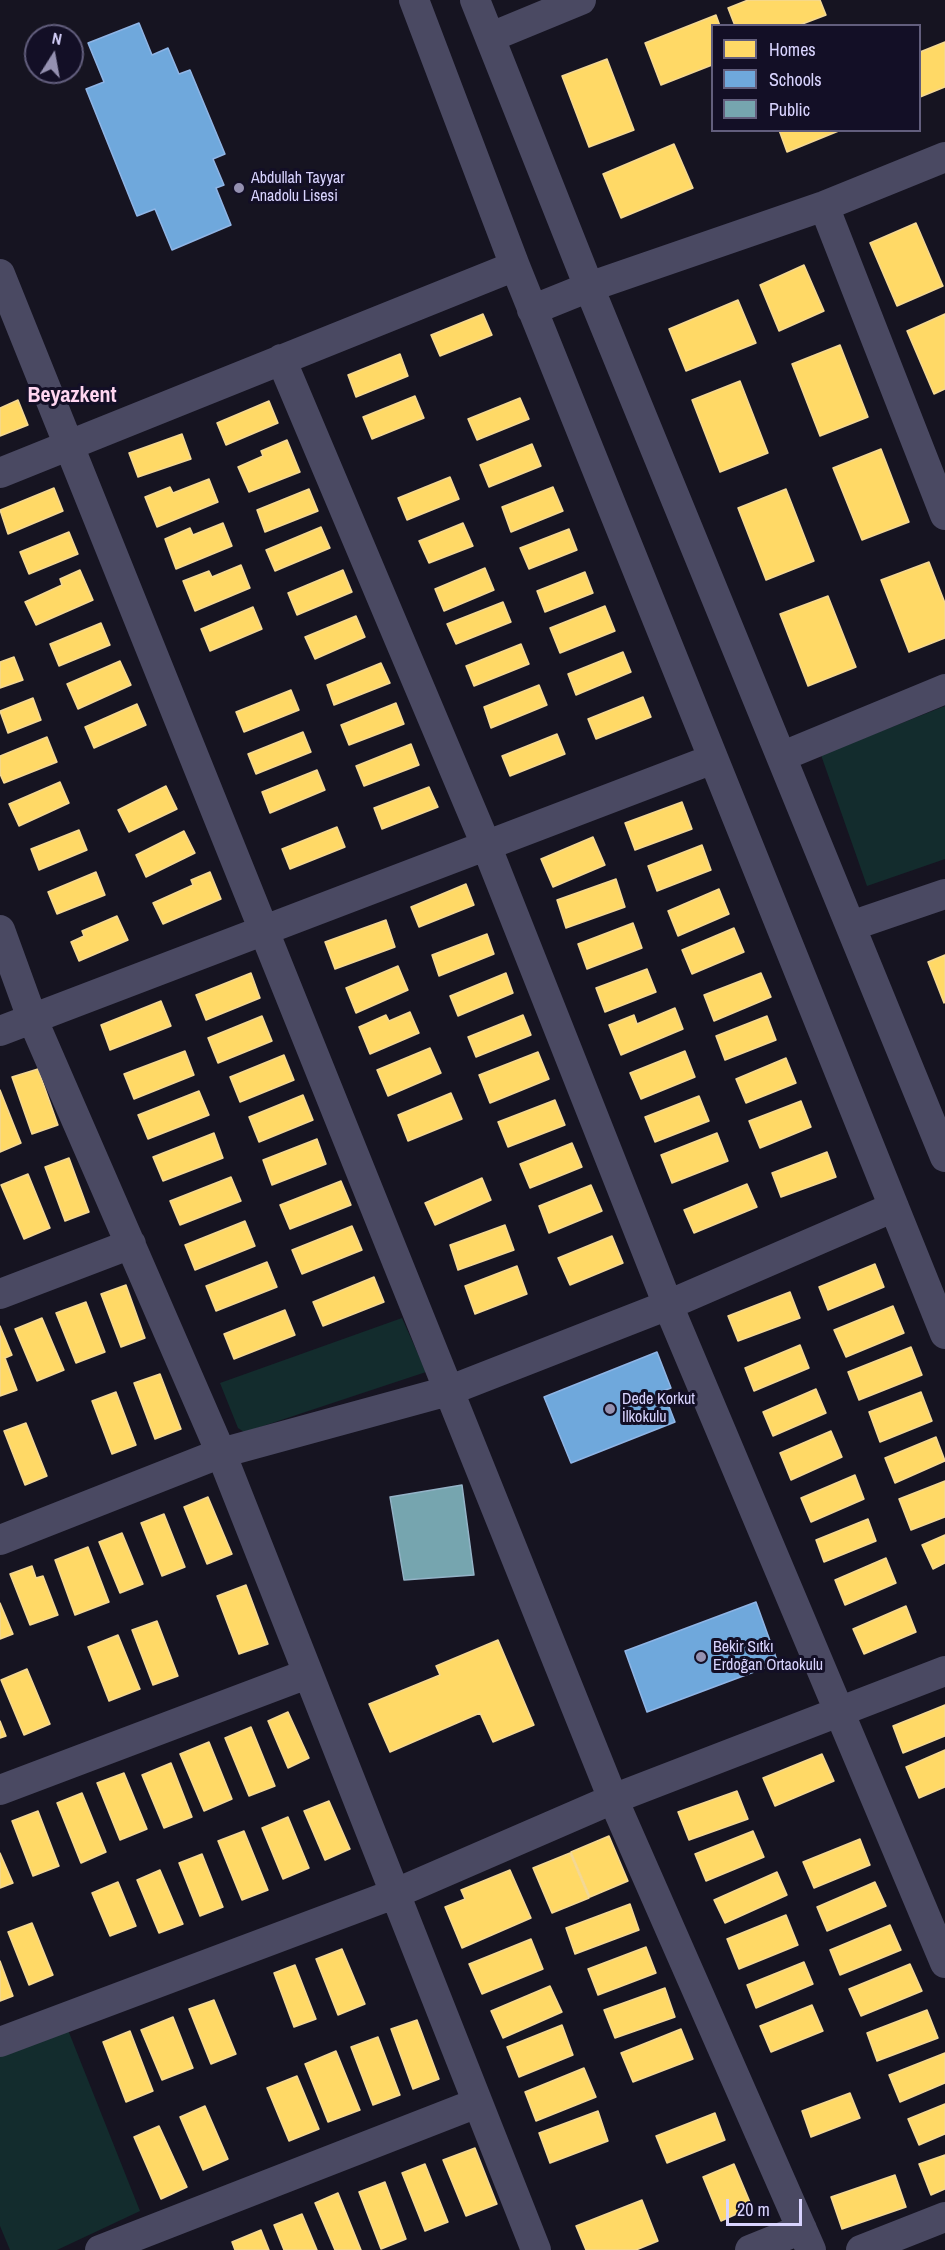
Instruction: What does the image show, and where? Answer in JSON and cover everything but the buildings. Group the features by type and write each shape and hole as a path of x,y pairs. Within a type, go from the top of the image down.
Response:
{"street":[{"path":"414,0 532,310 945,1334"},
{"path":"475,0 589,286 851,926 938,1122 945,1157"},
{"path":"491,37 581,0"},
{"path":"532,310 589,286 824,207 945,157"},
{"path":"824,207 945,515"},
{"path":"0,473 67,444 515,266"},
{"path":"0,274 613,1799 806,2240 750,2250"},
{"path":"281,359 486,845 669,1305 945,1963"},
{"path":"783,756 945,689"},
{"path":"0,1031 713,759"},
{"path":"851,926 945,894"},
{"path":"0,930 32,1018 221,1453 536,2250"},
{"path":"0,1540 221,1453 448,1391 669,1305 894,1207"},
{"path":"0,1293 131,1244"},
{"path":"0,2042 394,1894 613,1799 945,1671"},
{"path":"0,1790 307,1674"},
{"path":"100,2250 477,2103"},
{"path":"861,2250 945,2217"}],"green space":[{"path":"945,706 945,859 867,886 821,755"},
{"path":"402,1318 426,1372 251,1430 244,1432 238,1428 220,1383"},
{"path":"68,2030 140,2211 57,2250 10,2250 0,2226 0,2054"}],"place":[{"name":"Abdullah Tayyar Anadolu Lisesi","path":"239,188"},
{"name":"Dede Korkut İlkokulu","path":"610,1409"},
{"name":"Bekir Sıtkı Erdoğan Ortaokulu","path":"701,1657"}],"district":[{"name":"Beyazkent","path":"72,396"}]}
